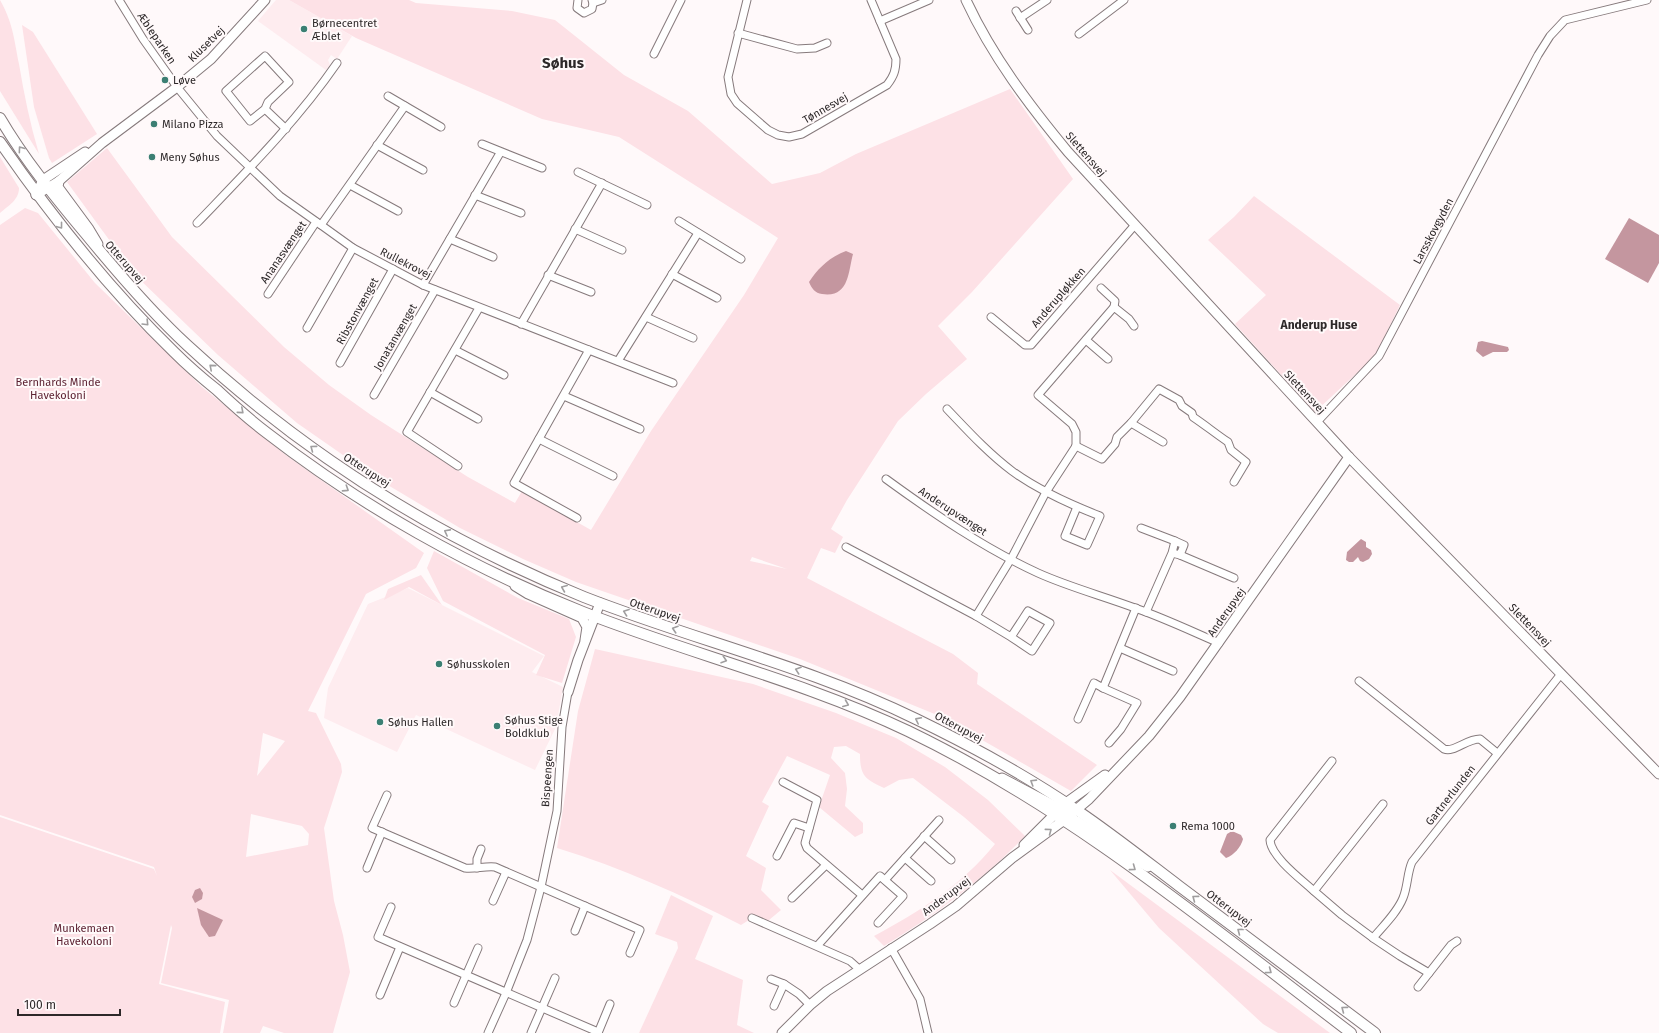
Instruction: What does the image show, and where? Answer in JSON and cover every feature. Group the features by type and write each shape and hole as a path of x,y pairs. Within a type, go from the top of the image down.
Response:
{"main road":[{"name":"Otterupvej","path":"0,118 44,184 110,263 186,344 248,398 327,459 428,522 540,578 600,603 804,672 856,692 912,717 967,745 1023,776 1060,808 1167,877 1375,1033"},
{"name":"Otterupvej","path":"0,142 36,195 87,259 176,355 265,432 319,472 420,534 536,592 594,616 646,635 799,685 905,730 977,766 1015,788 1060,808 1132,867 1351,1033"}],"street":[{"name":"Æbleparken","path":"119,0 143,39 177,87"},
{"name":"Klusetvej","path":"44,184 59,181 102,144 177,87 211,58 265,0"},
{"path":"578,0 576,5 581,12 590,11 592,2 602,0"},
{"path":"654,54 681,0"},
{"name":"Tønnesvej","path":"747,0 728,77 731,94 737,103 768,130 778,135 789,137 802,134 887,85 893,78 896,69 896,59 870,0"},
{"path":"880,21 929,0"},
{"name":"Slettensvej","path":"966,0 994,53 1037,115 1134,226 1349,456 1659,774"},
{"path":"1020,18 1047,0"},
{"name":"Larsskovgyden","path":"1317,422 1379,356 1524,81 1550,36 1565,20 1647,0"},
{"path":"1079,34 1122,1"},
{"path":"1016,11 1028,30"},
{"path":"738,33 797,49 815,48 827,42"},
{"path":"265,56 289,82 268,102 265,109 250,121 226,91 265,56"},
{"path":"197,222 286,129 322,85 337,63"},
{"name":"Rullekrovej","path":"177,87 217,136 249,168 280,196 353,248 423,285 478,308 673,382"},
{"path":"388,96 441,127"},
{"name":"Ananasvænget","path":"268,294 318,224 350,185 405,106"},
{"path":"265,109 286,129"},
{"path":"0,135 34,182 44,184"},
{"name":"Klusetvej","path":"36,195 44,184 86,151 102,144"},
{"path":"482,144 500,153 542,168"},
{"path":"377,145 423,170"},
{"path":"423,285 500,153"},
{"path":"578,172 647,205"},
{"path":"59,181 58,187 89,229 110,263"},
{"path":"521,324 602,183"},
{"path":"350,185 398,211"},
{"path":"475,195 521,213"},
{"path":"679,221 741,259"},
{"name":"Anderupløkken","path":"991,317 1025,345 1031,345 1134,226"},
{"path":"575,229 622,250"},
{"path":"618,362 698,233"},
{"path":"450,239 493,257"},
{"path":"307,328 353,248"},
{"name":"Ribstonvænget","path":"340,363 393,269"},
{"path":"672,274 717,298"},
{"path":"548,275 591,292"},
{"path":"976,616 1011,559 1046,492 1076,446 1076,432 1072,424 1038,395 1114,307 1115,301 1101,288"},
{"name":"Jonatanvænget","path":"374,395 435,290"},
{"path":"1114,307 1129,319 1134,326"},
{"path":"458,466 407,432 478,308"},
{"path":"646,317 693,338"},
{"path":"1086,340 1108,360"},
{"path":"454,350 504,375"},
{"path":"576,518 514,483 589,350"},
{"path":"1076,446 1102,459 1115,444 1117,437 1131,423 1159,389 1179,400 1182,406 1192,413 1192,417 1205,424 1210,430 1228,442 1230,450 1246,462 1234,482"},
{"path":"430,392 478,419"},
{"path":"564,396 640,429"},
{"path":"947,409 982,445 1012,471 1046,492 1100,516 1087,545 1065,536 1077,507"},
{"path":"1131,423 1163,442"},
{"path":"539,439 613,476"},
{"name":"Anderupvej","path":"782,1033 810,1005 827,991 956,906 1012,858 1089,799 1112,773 1136,750 1162,720 1219,643 1349,456"},
{"name":"Anderupvænget","path":"886,479 923,506 969,536 1038,573 1136,608 1219,643"},
{"path":"1141,528 1184,545 1180,555"},
{"path":"1146,612 1172,553 1175,541"},
{"path":"846,546 976,616 1032,651 1050,623 1028,611 1011,637"},
{"path":"1172,553 1234,578"},
{"path":"493,571 528,594 582,618 586,627 585,640"},
{"name":"Bispeengen","path":"488,1033 506,993 526,940 541,887 557,811 562,727 568,692 585,640 600,603"},
{"path":"1103,688 1136,608"},
{"path":"1120,648 1173,671"},
{"name":"Gartnerlunden","path":"1373,938 1400,905 1404,896 1408,872 1412,862 1561,674"},
{"path":"1359,681 1444,749 1453,749 1468,741 1480,739 1497,753"},
{"path":"1078,719 1094,684 1137,703 1121,729 1109,743"},
{"path":"1332,761 1270,840 1272,850 1290,869 1342,915 1400,956 1429,973"},
{"name":"Anderupvej","path":"1012,858 1060,808 1104,775 1112,773"},
{"path":"783,782 817,800 805,843 807,848 862,896"},
{"path":"387,796 372,828 465,868 487,866 495,867 640,930 630,953"},
{"path":"1314,891 1383,804"},
{"path":"885,880 939,820"},
{"path":"777,856 794,823 809,828"},
{"path":"367,868 382,832"},
{"path":"924,836 951,860"},
{"path":"477,868 477,859 481,849"},
{"path":"905,858 931,881"},
{"path":"792,898 826,865"},
{"path":"493,901 506,872"},
{"path":"818,945 880,876 903,896 878,923"},
{"path":"576,931 586,906"},
{"path":"391,907 378,937 400,947 598,1033 610,1004"},
{"path":"752,918 818,945 850,961 859,969"},
{"path":"1418,987 1451,945 1457,941"},
{"path":"380,995 400,947"},
{"path":"454,1004 478,948"},
{"path":"891,948 920,999 928,1033"},
{"path":"532,1033 555,978"},
{"path":"771,979 784,984 799,994 810,1005"},
{"path":"774,1006 784,984"}],"shaded area":[{"name":"Børnecentret Æblet","path":"276,0 289,0 352,36 337,59 331,55 328,60 330,65 326,70 258,21"},
{"path":"1629,218 1659,235 1659,263 1648,283 1605,259"},
{"path":"846,251 853,254 846,283 838,292 822,294 816,292 809,282 820,268 840,253"},
{"path":"1482,341 1508,347 1509,350 1507,352 1493,352 1483,357 1476,351 1478,342"},
{"path":"1361,539 1366,542 1366,547 1371,550 1372,554 1369,559 1363,562 1360,561 1358,557 1353,562 1349,562 1346,560 1347,552"},
{"name":"Søhusskolen","path":"408,588 544,656 532,672 563,687 556,727 535,770 416,715 397,752 324,718 328,688 368,604"},
{"path":"1232,831 1241,835 1243,839 1237,850 1226,858 1220,852 1227,834"},
{"path":"200,888 203,893 202,899 195,903 192,897 195,890"},
{"path":"197,908 223,920 215,936 209,937 201,925"}],"green space":[{"path":"0,0 8,16 12,31 39,154 0,91"},
{"path":"289,0 409,0 416,3 512,11 555,20 624,75 688,111 772,184 820,173 856,154 1010,89 1073,179 972,292 938,326 967,359 926,394 898,421 847,500 831,529 843,537 835,553 821,548 807,578 953,654 978,673 977,684 1097,765 1071,791 942,717 800,659 576,582 523,559 460,528 376,478 297,423 218,355 134,274 67,182 107,148 172,237 284,347 329,385 371,415 468,477 515,503 522,491 591,530 651,431 744,295 778,238 619,137 542,119 356,38","holes":["752,557 787,569 750,561"]},
{"path":"22,25 33,32 97,134 52,163 49,158 34,107"},
{"path":"0,157 19,188 19,192 10,205 0,213"},
{"path":"1254,196 1400,305 1375,356 1315,412 1235,324 1266,295 1208,240 1234,217"},
{"path":"25,208 38,213 95,283 202,387 287,456 424,553 416,568 366,594 308,711 316,713 341,764 342,772 324,828 334,901 343,935 350,972 333,1033 284,1033 263,1026 260,1033 223,1033 229,1000 161,983 172,928 171,925 159,984 225,1002 220,1033 0,1033 0,817 154,869 157,876 154,867 0,815 0,225","holes":["263,733 285,741 257,776","251,814 302,826 309,834 308,845 246,857"]},
{"path":"434,551 518,598 569,619 576,637 562,683 536,675 545,655 443,601 427,568"},
{"path":"421,575 442,605 409,587 384,600 388,589"},
{"path":"595,649 753,684 836,713 896,738 945,767 988,800 1025,836 976,882 922,922 884,946 874,936 923,907 954,885 982,859 995,844 964,817 913,778 899,780 884,788 872,782 863,772 860,754 846,746 834,747 831,758 845,773 847,789 845,806 863,823 863,833 855,837 819,807 830,775 787,756 762,802 769,806 746,856 766,868 761,890 781,910 763,925 749,920 741,925 650,882 605,864 557,848 578,711"},
{"path":"1110,870 1330,1033 1278,1033 1263,1024 1159,928"},
{"path":"671,895 713,916 695,959 743,980 737,1025 754,1033 639,1033 678,948 677,942 655,934"}],"place":[{"name":"Børnecentret Æblet","path":"304,29"},
{"name":"Løve","path":"165,80"},
{"name":"Milano Pizza","path":"154,124"},
{"name":"Meny Søhus","path":"152,157"},
{"name":"Søhusskolen","path":"439,664"},
{"name":"Søhus Hallen","path":"380,722"},
{"name":"Søhus Stige Boldklub","path":"497,726"},
{"name":"Rema 1000","path":"1173,826"}],"district":[{"name":"Søhus","path":"563,63"},
{"name":"Anderup Huse","path":"1319,325"}],"park label":[{"name":"Bernhards Minde Havekoloni","path":"58,388"},
{"name":"Munkemaen Havekoloni","path":"84,934"}]}
